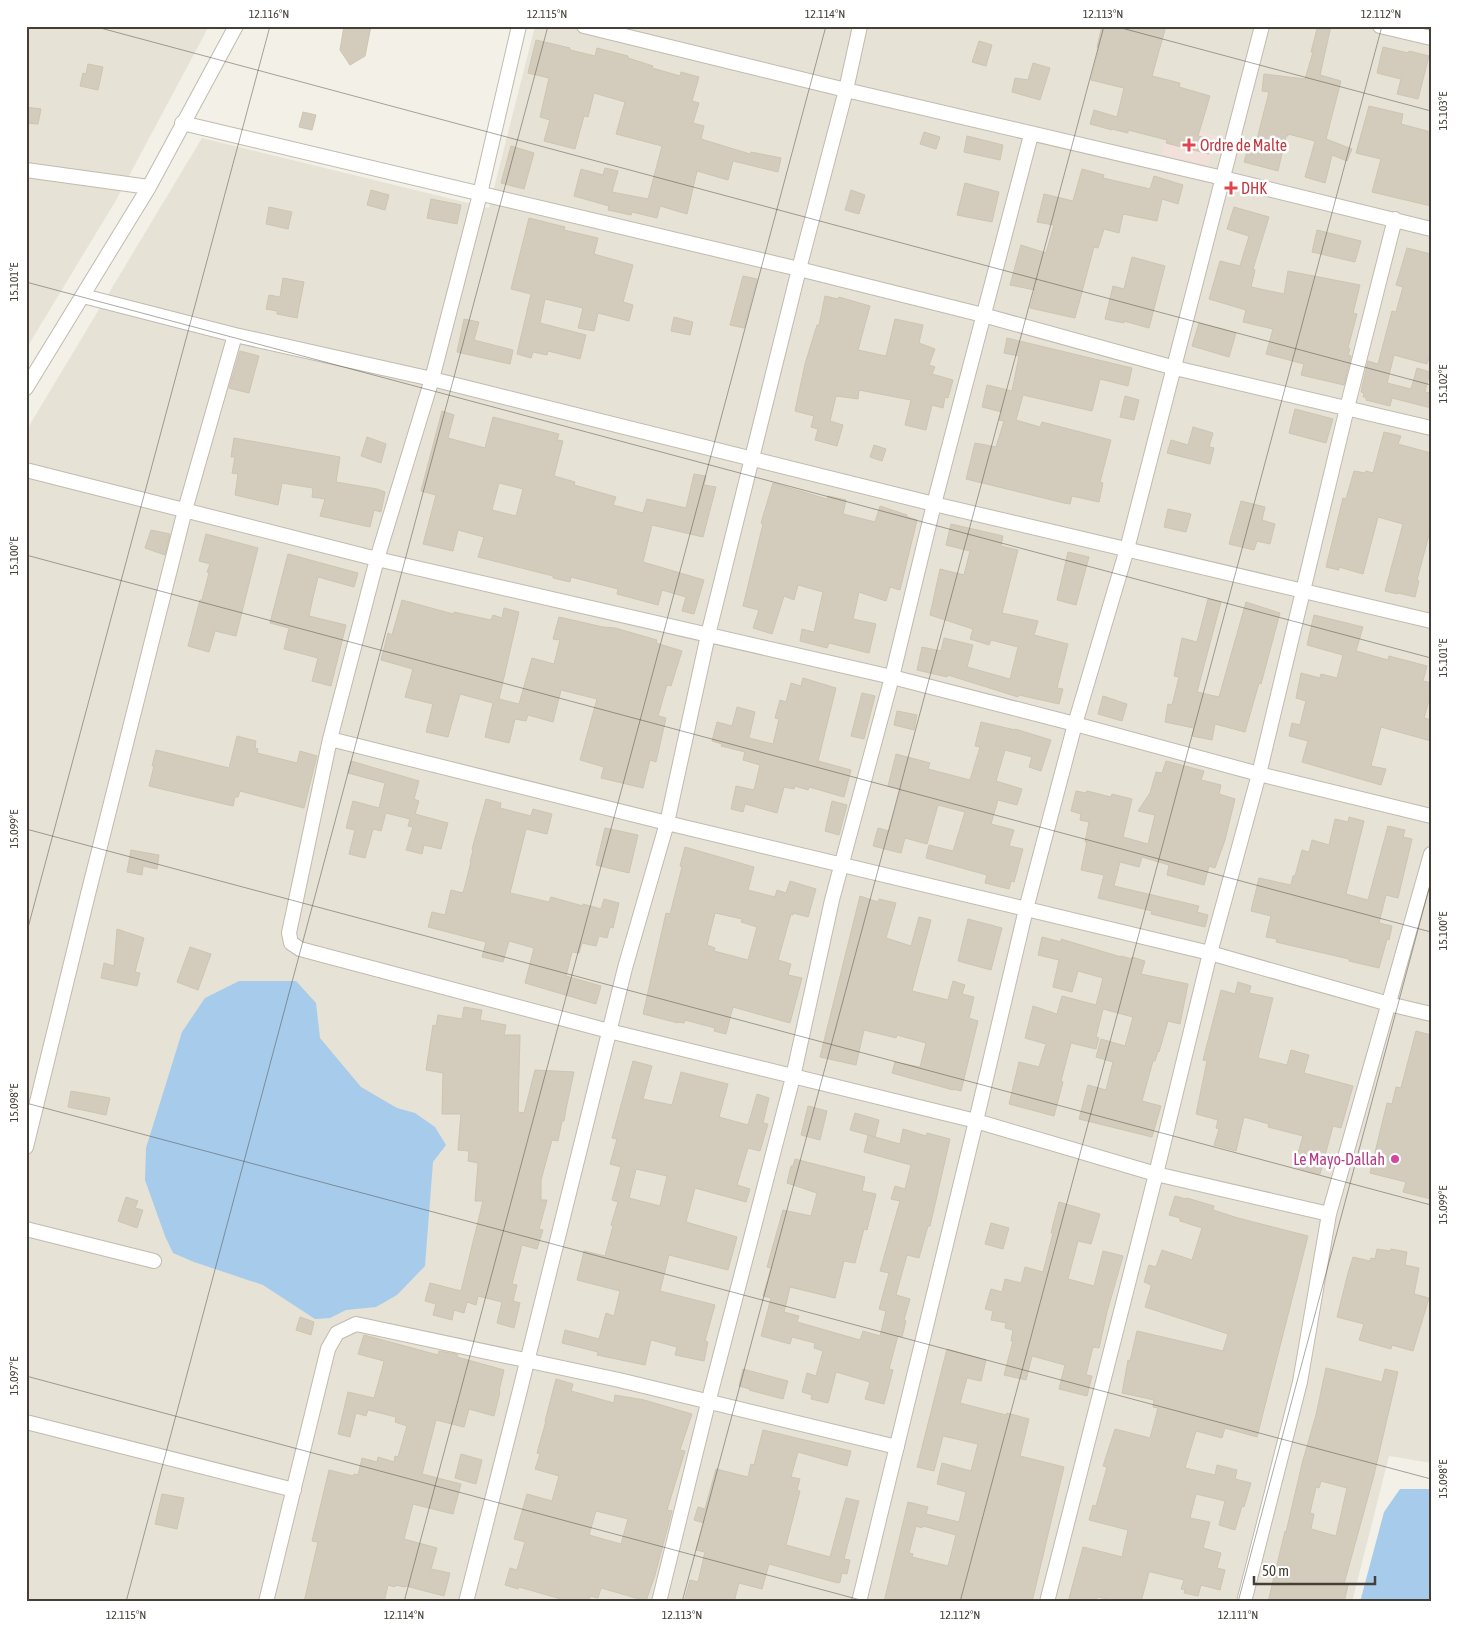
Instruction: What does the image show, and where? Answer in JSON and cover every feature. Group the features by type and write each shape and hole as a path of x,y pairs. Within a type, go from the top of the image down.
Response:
{"street":[{"path":"26,388 149,187 236,26"},
{"path":"519,26 480,194 432,379 377,559 330,739 289,933 292,943 300,949 609,1031 976,1121 1156,1174 1329,1214"},
{"path":"584,26 1031,135 1223,178 1431,229"},
{"path":"466,1602 528,1361 625,968 667,823 708,636 799,268 846,90 860,26"},
{"path":"860,1602 1026,909 1075,724 1128,549 1262,26"},
{"path":"1380,26 1431,38"},
{"path":"182,123 799,268 983,315 1175,368 1431,428"},
{"path":"659,1602 708,1402 793,1077 832,900 892,677 934,504 1031,135"},
{"path":"26,170 149,187"},
{"path":"1047,1602 1210,953 1259,774 1347,408 1395,220"},
{"path":"83,296 235,336 432,379 934,504 1431,621"},
{"path":"26,1147 185,510 235,336"},
{"path":"26,470 377,559 892,677 1259,774 1431,816"},
{"path":"330,739 667,823 1210,953 1389,1004 1431,1014"},
{"path":"1244,1602 1300,1382 1329,1214 1431,854"},
{"path":"26,1229 154,1261"},
{"path":"266,1602 328,1349 337,1333 356,1324 619,1380 897,1447"},
{"path":"26,1422 294,1490"}],"shaded area":[{"path":"26,26 209,26 115,202 26,349"},
{"path":"535,26 1431,26 1431,1463 1389,1456 1352,1602 26,1602 26,431 202,138 489,208"},
{"name":"Ordre de Malte","path":"1169,123 1217,136 1208,166 1161,154"}],"water":[{"path":"239,981 296,981 316,1003 320,1038 361,1087 397,1108 415,1113 435,1127 446,1145 433,1162 425,1266 397,1295 376,1307 346,1310 330,1318 315,1319 263,1285 173,1253 165,1236 145,1180 146,1148 182,1032 205,998"},
{"path":"1400,1489 1431,1489 1431,1602 1360,1602 1384,1512"}],"building":[{"path":"344,26 371,26 365,56 350,65 340,50"},
{"path":"1102,26 1166,26 1152,76 1180,83 1179,87 1210,96 1198,136 1213,140 1209,154 1166,143 1167,140 1128,130 1128,133 1090,124 1094,110 1117,117 1124,88 1091,80"},
{"path":"1320,26 1331,26 1320,75 1341,81 1326,139 1352,149 1347,161 1332,155 1325,183 1305,177 1315,141 1288,134 1278,171 1244,162 1250,142 1256,143 1269,92 1262,91 1264,74 1305,79 1317,29"},
{"path":"536,40 595,56 597,48 628,56 628,58 653,66 652,68 680,76 681,72 699,77 692,101 699,103 693,123 704,126 701,139 750,154 751,152 781,158 778,172 733,161 728,180 697,171 687,214 660,206 657,218 632,212 631,215 608,210 609,206 574,196 581,169 603,175 605,168 618,171 612,192 648,199 662,146 616,134 625,102 594,93 588,117 584,116 575,149 544,141 550,120 540,117 549,78 528,73"},
{"path":"979,41 992,45 986,66 972,62"},
{"path":"1383,47 1429,56 1418,99 1397,94 1401,79 1377,73"},
{"path":"1033,63 1050,68 1040,100 1012,92 1015,78 1028,80"},
{"path":"88,64 103,67 98,90 80,86 83,73 86,74"},
{"path":"1369,106 1403,114 1401,124 1431,132 1431,206 1372,192 1381,159 1356,153"},
{"path":"26,107 41,109 38,124 26,123"},
{"path":"303,112 316,115 312,130 299,127"},
{"path":"924,132 940,137 936,149 920,144"},
{"path":"967,136 1003,145 1000,160 964,152"},
{"path":"511,146 534,153 524,189 501,183"},
{"path":"1082,169 1104,175 1103,178 1150,189 1154,176 1183,185 1178,204 1162,199 1157,221 1123,214 1119,233 1104,229 1098,248 1094,247 1075,318 1030,308 1035,290 1010,285 1021,245 1046,253 1054,225 1037,222 1044,194 1073,201"},
{"path":"965,183 999,192 992,222 957,215"},
{"path":"371,190 389,195 385,210 367,205"},
{"path":"851,190 865,195 859,214 845,210"},
{"path":"431,199 461,205 457,224 427,218"},
{"path":"269,207 292,212 288,229 266,224"},
{"path":"1234,207 1269,217 1253,269 1255,270 1251,287 1284,294 1288,271 1360,285 1353,313 1357,314 1348,348 1350,349 1348,355 1351,356 1344,385 1301,375 1304,364 1266,354 1273,329 1243,322 1246,310 1209,299 1220,261 1240,266 1249,236 1227,229"},
{"path":"529,218 565,227 564,230 598,238 594,254 633,265 623,302 633,305 629,321 598,313 594,331 578,328 583,308 545,299 540,323 586,335 580,359 548,351 547,355 533,352 531,358 517,354 531,294 511,289"},
{"path":"1317,230 1361,241 1355,262 1312,252"},
{"path":"1407,248 1431,254 1431,352 1427,364 1394,355 1387,383 1411,389 1417,368 1430,372 1425,392 1431,393 1431,408 1392,398 1390,406 1366,400 1366,397 1363,397 1364,393 1361,392 1368,361 1378,364 1392,311 1396,312 1403,287 1396,285"},
{"path":"1132,257 1165,266 1149,328 1124,321 1124,323 1105,319 1113,286 1124,289"},
{"path":"743,276 757,279 744,328 730,325"},
{"path":"283,278 304,282 297,318 277,314 277,311 266,309 269,295 280,297"},
{"path":"825,296 838,299 839,297 870,306 858,350 886,356 895,319 923,325 919,343 935,349 929,365 935,367 932,374 953,380 948,398 945,397 943,408 932,405 926,430 905,425 911,400 859,390 858,399 836,396 830,421 843,425 837,446 815,440 818,429 811,427 814,416 795,411 805,364 817,325 819,325"},
{"path":"674,317 693,322 690,335 671,331"},
{"path":"464,319 479,322 474,340 513,350 510,364 457,352"},
{"path":"1199,323 1236,333 1229,357 1192,346"},
{"path":"1007,338 1132,368 1128,386 1100,379 1092,411 1023,395 1016,420 1040,427 1042,422 1111,440 1100,482 1103,483 1099,502 1072,496 1070,504 1064,503 966,479 975,443 996,447 1004,421 999,420 1002,412 982,407 987,385 1012,391 1019,356 1004,353"},
{"path":"240,351 259,356 249,393 229,388"},
{"path":"1125,396 1139,400 1134,420 1120,417"},
{"path":"1295,409 1333,419 1326,443 1289,433"},
{"path":"442,411 454,415 448,438 485,448 493,417 559,434 557,440 563,441 554,476 575,482 574,485 616,497 613,505 643,513 647,499 686,508 694,474 706,476 704,485 716,487 703,537 652,525 643,562 704,580 694,614 682,611 686,597 662,590 658,605 617,594 618,589 571,577 570,582 478,557 484,537 458,530 453,551 423,544 436,495 421,491","holes":["499,483 523,489 516,516 492,510"]},
{"path":"1193,427 1213,433 1209,447 1214,448 1210,464 1167,453 1171,440 1188,445"},
{"path":"1384,432 1401,436 1398,444 1431,453 1431,521 1428,531 1430,531 1417,580 1419,581 1415,597 1385,591 1403,524 1378,517 1363,574 1339,567 1339,570 1326,567 1343,498 1346,499 1354,471 1373,473"},
{"path":"367,437 386,444 381,463 361,456"},
{"path":"234,438 340,457 336,482 385,492 381,512 374,510 370,527 320,516 325,499 312,497 313,488 282,483 278,505 235,495 238,474 232,473 235,457 231,457"},
{"path":"874,445 886,449 882,461 870,457"},
{"path":"773,483 827,499 828,496 846,500 843,514 875,522 880,506 917,520 900,590 890,587 886,601 859,592 853,619 876,624 869,653 829,643 827,648 800,641 802,629 814,632 823,592 798,585 794,600 784,596 772,634 753,628 759,610 743,606 763,524 761,523"},
{"path":"1241,501 1265,507 1262,520 1275,524 1270,544 1257,541 1254,550 1229,544"},
{"path":"1168,509 1191,514 1186,532 1164,527"},
{"path":"951,524 1003,536 1001,546 1018,550 1002,613 1038,621 1034,635 1068,644 1057,688 1063,689 1059,704 1019,695 1018,697 948,675 947,677 917,670 922,647 941,651 944,638 973,645 967,667 1010,679 1018,647 991,640 989,645 970,639 973,629 930,615 940,569 964,575 970,551 946,545"},
{"path":"151,530 170,534 165,555 145,548"},
{"path":"206,534 258,548 236,636 215,631 209,652 188,646 209,573 207,572 210,564 199,561"},
{"path":"1068,552 1089,557 1076,605 1057,600"},
{"path":"288,554 358,573 354,587 318,577 312,602 309,616 346,625 331,686 312,681 318,658 284,649 289,628 270,623"},
{"path":"1208,599 1221,602 1197,692 1219,697 1246,602 1280,613 1261,684 1259,683 1245,732 1215,724 1212,740 1192,736 1194,728 1165,722 1168,704 1172,705 1179,677 1174,676 1182,638 1197,642"},
{"path":"402,600 453,614 454,612 491,620 493,615 502,618 504,608 519,612 499,699 519,704 532,658 554,664 560,640 553,639 559,617 615,628 657,640 656,643 682,651 671,686 667,685 658,716 666,718 656,762 650,760 643,788 601,778 604,767 580,760 597,699 561,690 553,722 528,715 526,721 515,719 509,743 485,737 493,703 460,694 448,737 426,732 433,704 405,697 413,669 381,660 388,633 392,635"},
{"path":"1314,615 1363,627 1356,651 1388,660 1389,656 1427,666 1423,681 1431,683 1431,693 1424,718 1431,720 1431,741 1381,727 1371,766 1386,769 1381,785 1302,762 1308,741 1289,736 1292,723 1300,725 1306,701 1296,698 1301,673 1320,678 1321,674 1337,678 1343,655 1307,645"},
{"path":"803,678 836,688 818,761 851,770 844,797 809,787 808,790 795,786 794,789 784,787 777,813 745,804 743,812 731,809 736,786 754,790 760,765 743,760 745,752 721,746 722,744 712,741 717,722 732,726 737,707 755,712 749,738 773,744 779,719 775,718 780,700 786,702 791,683 801,686"},
{"path":"862,693 875,696 864,739 851,736"},
{"path":"1103,696 1127,704 1122,721 1098,714"},
{"path":"897,711 917,715 914,730 894,725"},
{"path":"981,722 1015,729 1051,740 1041,771 1029,767 1032,757 1005,750 996,781 1022,789 1017,805 998,800 991,824 1014,830 1009,846 1023,849 1014,882 1011,881 1009,889 985,883 987,875 926,858 929,845 953,851 965,812 938,805 927,844 905,838 901,853 873,846 878,828 889,831 901,789 888,786 896,754 930,763 928,769 970,780 980,747 975,746"},
{"path":"237,736 256,741 255,748 258,749 257,753 297,763 300,751 317,756 304,808 240,791 238,797 235,797 233,806 149,786 156,750 229,768"},
{"path":"351,761 419,781 414,799 419,801 415,814 448,823 441,849 424,845 422,854 406,850 413,827 408,826 410,819 386,813 381,831 373,829 365,858 349,854 355,830 346,828 353,801 379,808 385,783 348,773"},
{"path":"1166,761 1204,771 1201,780 1221,785 1219,794 1235,799 1225,840 1215,868 1209,866 1204,885 1167,875 1169,865 1142,857 1139,867 1120,862 1114,886 1199,906 1197,912 1208,915 1205,927 1151,914 1152,911 1098,898 1104,875 1081,870 1089,822 1080,820 1081,814 1071,811 1076,791 1086,793 1087,791 1111,797 1112,794 1132,799 1123,837 1148,844 1155,815 1138,811 1150,793 1156,772 1162,773"},
{"path":"486,799 501,803 500,808 531,816 533,809 552,814 547,834 526,829 510,893 549,902 551,897 601,909 604,899 619,903 613,928 610,927 607,938 599,936 596,946 582,943 579,953 572,952 566,976 601,986 596,1004 525,983 534,948 509,941 503,962 482,957 486,942 428,927 432,912 445,915 451,890 463,893 471,862 472,849"},
{"path":"832,801 847,805 839,835 825,831"},
{"path":"1349,817 1364,821 1346,894 1368,900 1388,826 1405,830 1403,837 1412,839 1398,898 1386,895 1379,923 1392,926 1379,968 1276,942 1277,939 1266,937 1271,916 1251,911 1259,878 1291,885 1302,850 1309,852 1312,840 1329,845 1335,819 1348,822"},
{"path":"605,828 638,835 629,873 596,865"},
{"path":"685,847 754,867 748,890 775,897 777,890 786,893 790,881 816,889 808,917 791,914 778,960 791,964 788,975 802,978 790,1023 733,1007 726,1034 714,1031 715,1028 685,1020 684,1023 678,1023 643,1014 666,913 670,914 682,867 680,866","holes":["715,913 742,919 741,922 757,927 748,960 714,951 715,948 707,945"]},
{"path":"131,850 159,855 157,869 143,866 142,875 127,872"},
{"path":"860,896 878,902 879,899 896,903 886,938 911,946 919,917 931,920 912,991 948,1000 953,981 965,985 962,994 974,997 969,1018 978,1021 961,1091 892,1073 895,1062 920,1067 926,1043 897,1035 896,1038 864,1030 856,1065 820,1057"},
{"path":"968,919 1002,928 991,970 958,961"},
{"path":"117,929 144,938 135,972 140,973 137,986 101,978 104,963 114,966"},
{"path":"1042,937 1061,942 1061,939 1121,957 1132,959 1132,957 1145,961 1141,974 1188,984 1180,1024 1168,1021 1159,1052 1155,1061 1153,1061 1142,1101 1161,1106 1152,1137 1079,1119 1088,1085 1106,1090 1113,1062 1096,1057 1101,1039 1125,1046 1133,1017 1103,1009 1096,1037 1099,1038 1096,1049 1071,1043 1054,1116 1009,1104 1019,1062 1039,1067 1046,1044 1025,1038 1033,1006 1057,1014 1062,996 1096,1005 1103,978 1078,971 1072,992 1053,987 1059,960 1038,955"},
{"path":"190,947 211,954 198,990 177,982"},
{"path":"1238,982 1251,986 1249,993 1273,998 1258,1058 1287,1065 1291,1050 1309,1055 1304,1073 1353,1086 1341,1128 1333,1126 1320,1174 1294,1167 1303,1136 1268,1127 1269,1124 1244,1117 1236,1151 1214,1145 1219,1129 1216,1128 1218,1120 1196,1114 1207,1061 1203,1060 1221,990 1235,994"},
{"path":"464,1007 482,1010 480,1020 506,1025 504,1035 520,1035 518,1112 524,1113 535,1070 574,1072 558,1141 552,1140 541,1180 541,1200 547,1200 539,1229 543,1230 537,1249 522,1245 512,1284 517,1285 513,1301 520,1303 514,1328 497,1323 502,1302 478,1296 476,1305 467,1302 464,1313 454,1310 452,1320 433,1315 436,1304 425,1301 430,1283 461,1291 483,1201 475,1201 478,1163 468,1161 469,1151 458,1150 461,1114 442,1114 443,1073 426,1070 433,1025 436,1026 438,1015 462,1019"},
{"path":"1416,1031 1431,1035 1431,1199 1403,1192 1406,1182 1370,1173 1387,1103 1392,1104 1396,1087 1401,1088"},
{"path":"633,1061 652,1066 643,1099 672,1105 681,1072 728,1084 719,1117 748,1125 757,1094 769,1098 763,1123 768,1124 760,1151 748,1148 737,1185 750,1189 746,1202 695,1188 686,1222 737,1237 728,1270 669,1255 660,1291 715,1305 705,1341 708,1342 704,1361 675,1355 677,1347 651,1340 645,1365 597,1355 598,1352 562,1343 565,1330 599,1339 606,1313 614,1316 620,1291 577,1280 584,1251 605,1256 613,1226 611,1225 618,1202 612,1200 621,1167 610,1164 617,1139 612,1138","holes":["636,1169 667,1176 660,1206 629,1198"]},
{"path":"71,1091 110,1098 106,1115 68,1107"},
{"path":"808,1106 827,1111 820,1140 801,1135"},
{"path":"855,1113 879,1120 875,1137 850,1130"},
{"path":"903,1129 926,1136 927,1133 950,1139 930,1226 928,1226 919,1258 907,1255 896,1295 910,1299 904,1320 906,1321 902,1337 898,1336 889,1369 893,1370 884,1404 865,1399 870,1382 836,1372 828,1403 811,1399 812,1395 802,1392 807,1373 816,1376 823,1351 814,1348 815,1343 792,1337 790,1344 761,1336 771,1298 763,1296 771,1268 767,1267 783,1210 811,1216 817,1193 787,1183 791,1166 793,1166 795,1159 865,1177 862,1191 876,1194 867,1230 864,1229 855,1263 844,1261 835,1298 790,1287 784,1312 799,1316 797,1322 860,1340 863,1331 880,1336 886,1311 879,1309 889,1273 880,1271 900,1201 891,1199 895,1186 905,1189 911,1165 864,1152 868,1135 900,1144"},
{"path":"1175,1196 1214,1206 1213,1210 1238,1218 1308,1236 1257,1437 1225,1428 1222,1438 1196,1431 1185,1468 1215,1475 1217,1465 1237,1470 1235,1479 1251,1483 1235,1530 1219,1525 1225,1501 1196,1494 1190,1518 1210,1522 1203,1548 1221,1553 1217,1568 1225,1570 1220,1590 1201,1585 1198,1596 1184,1593 1185,1590 1181,1589 1184,1580 1149,1572 1141,1602 1123,1602 1097,1597 1096,1602 1068,1602 1083,1547 1122,1557 1128,1530 1089,1520 1093,1505 1096,1506 1107,1467 1103,1466 1115,1429 1150,1438 1158,1408 1153,1407 1154,1400 1122,1393 1128,1360 1130,1361 1137,1331 1223,1351 1228,1334 1145,1307 1151,1287 1151,1285 1144,1282 1149,1265 1156,1267 1162,1250 1192,1260 1202,1228 1180,1221 1180,1218 1169,1215"},
{"path":"126,1197 138,1201 135,1208 143,1210 137,1228 118,1221"},
{"path":"1059,1202 1100,1214 1091,1244 1078,1241 1068,1279 1094,1286 1103,1251 1123,1256 1099,1348 1093,1347 1086,1375 1092,1376 1087,1396 1059,1389 1065,1365 1032,1356 1026,1380 1004,1375 1013,1341 1011,1341 1013,1330 1005,1328 1006,1323 991,1320 993,1311 985,1309 991,1289 1002,1292 1005,1279 1021,1283 1025,1267 1043,1272"},
{"path":"991,1223 1009,1228 1003,1249 985,1244"},
{"path":"1377,1249 1407,1252 1405,1265 1419,1268 1414,1294 1429,1298 1413,1351 1392,1345 1391,1349 1359,1340 1364,1324 1337,1317 1353,1257 1370,1261 1371,1258 1375,1259"},
{"path":"300,1317 314,1322 311,1335 296,1330"},
{"path":"364,1335 438,1355 439,1351 456,1354 458,1355 457,1357 504,1370 500,1392 494,1416 469,1409 464,1427 436,1420 422,1474 461,1484 453,1514 413,1504 404,1539 437,1548 431,1569 450,1573 444,1596 406,1586 395,1585 395,1587 388,1585 384,1602 304,1602 318,1542 312,1541 329,1470 353,1476 354,1474 358,1475 362,1458 377,1462 378,1457 394,1462 395,1456 398,1457 407,1426 395,1422 396,1417 368,1410 366,1416 356,1413 350,1437 338,1434 348,1392 374,1398 383,1366 384,1361 358,1354"},
{"path":"947,1349 986,1360 981,1381 967,1378 960,1403 1029,1419 1020,1456 1064,1467 1032,1602 915,1602 904,1599 903,1602 884,1602 908,1502 928,1507 926,1514 959,1522 966,1492 937,1484 942,1463 971,1471 978,1444 943,1436 934,1471 917,1467","holes":["916,1526 922,1528 923,1526 956,1535 948,1566 912,1557 913,1554 909,1553"]},
{"path":"1326,1368 1382,1382 1385,1369 1398,1372 1373,1479 1344,1584 1348,1585 1344,1602 1268,1602 1303,1460 1316,1415","holes":["1321,1481 1347,1488 1336,1536 1311,1529 1314,1514 1310,1513 1316,1487 1319,1488"]},
{"path":"743,1369 788,1381 783,1399 739,1386"},
{"path":"556,1379 573,1384 571,1391 614,1403 615,1395 644,1400 692,1414 680,1450 685,1451 667,1510 672,1511 646,1601 601,1588 598,1598 590,1596 589,1602 560,1602 561,1599 505,1585 510,1568 517,1570 525,1542 514,1539 527,1494 552,1501 559,1476 535,1469 540,1454 537,1453","holes":["596,1511 628,1519 621,1544 589,1535"]},
{"path":"763,1430 851,1451 847,1466 798,1452 791,1477 800,1479 797,1490 800,1491 786,1545 830,1557 846,1498 859,1501 844,1559 850,1560 847,1574 842,1573 838,1583 769,1564 762,1589 739,1583 734,1602 684,1602 690,1580 698,1582 705,1552 696,1550 704,1523 694,1520 698,1507 705,1509 716,1469 748,1477 751,1464 754,1465"},
{"path":"461,1454 482,1460 476,1484 455,1478"},
{"path":"162,1494 184,1498 177,1529 155,1524"}],"place":[{"name":"Ordre de Malte","path":"1189,145"},
{"name":"DHK","path":"1231,188"},
{"name":"Le Mayo-Dallah","path":"1395,1159"}]}
